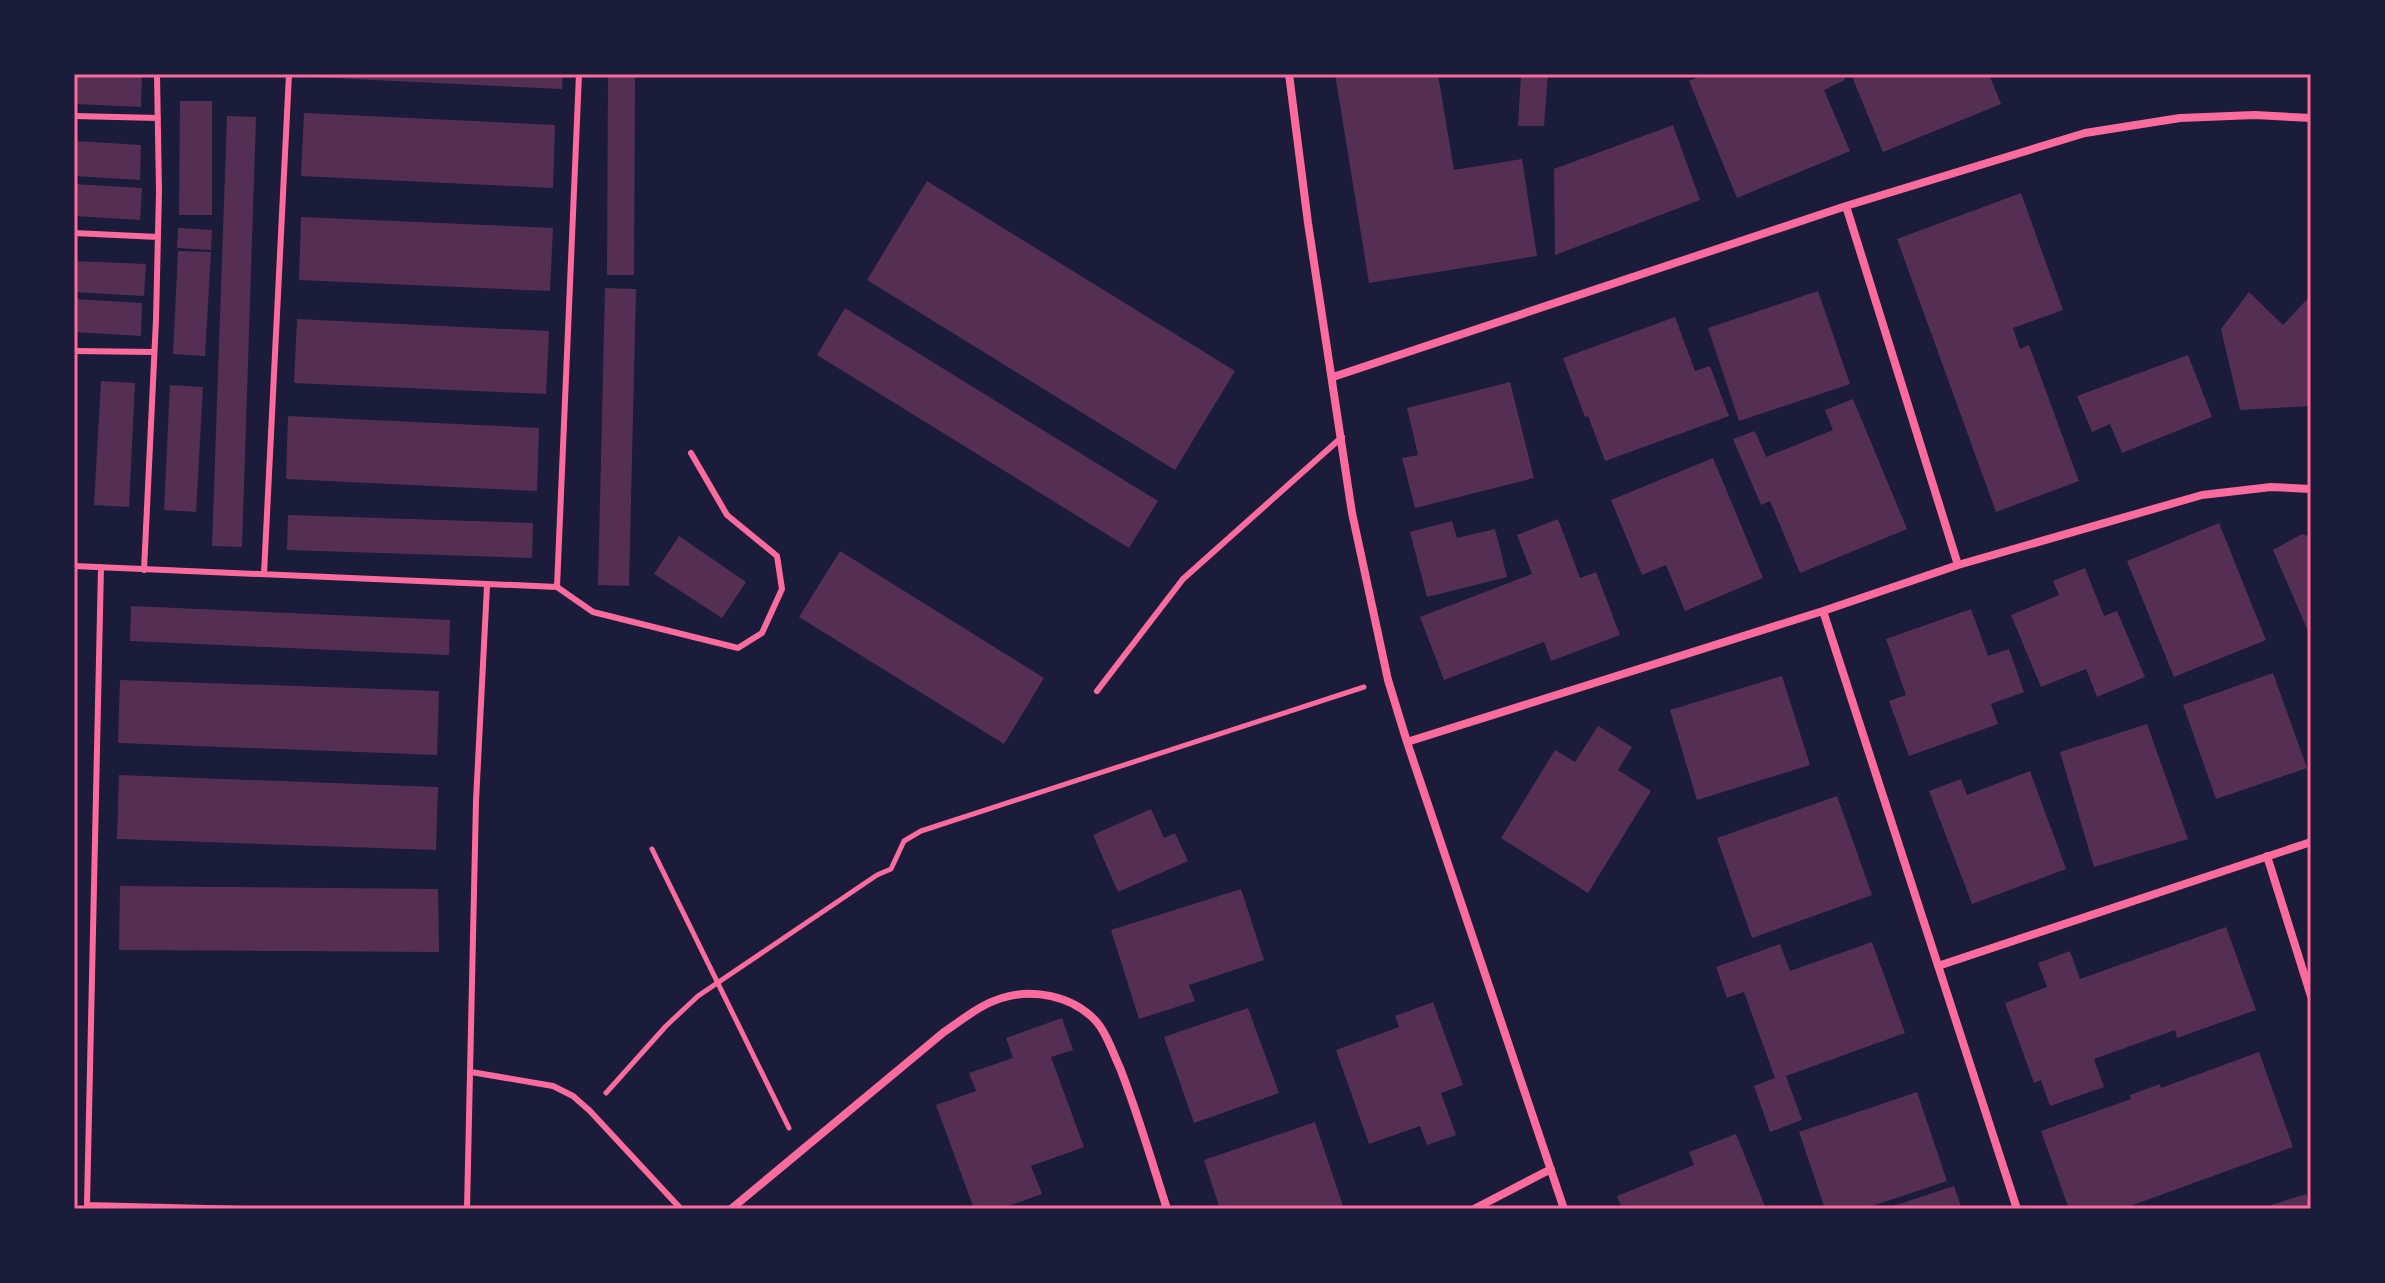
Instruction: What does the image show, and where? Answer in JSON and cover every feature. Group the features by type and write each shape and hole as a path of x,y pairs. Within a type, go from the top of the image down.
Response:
{"street":[{"path":"1289,74 1352,513 1388,680 1564,1209"},
{"path":"1333,377 1846,206 2085,133 2180,118 2255,115 2311,118"},
{"path":"1846,206 1958,565"},
{"path":"1407,742 1823,611 1958,565 2202,495 2271,487 2311,489"},
{"path":"1823,611 2017,1209"},
{"path":"1938,966 2311,842"},
{"path":"2267,856 2311,996"},
{"path":"731,1209 932,1042 978,1010 1002,998 1027,994 1049,995 1073,1004 1096,1020 1112,1049 1130,1095 1167,1209"},
{"path":"1474,1209 1551,1169"}],"lane":[{"path":"144,570 158,237 157,74"},
{"path":"264,574 289,74"},
{"path":"557,587 579,74"},
{"path":"74,116 158,118"},
{"path":"74,233 158,237"},
{"path":"74,351 154,352"},
{"path":"1097,691 1183,579 1342,437"},
{"path":"74,566 557,587 593,612 738,648 762,633 782,589 777,556 727,515 691,453"},
{"path":"101,567 87,1205 247,1209"},
{"path":"467,1209 476,801 487,586"},
{"path":"471,1072 553,1086 573,1096 681,1209"}],"path":[{"path":"590,1111 666,1026 698,996 877,875 891,869 904,841 921,831 1388,680"},
{"path":"652,849 800,1151"}],"building":[{"path":"74,74 142,74 141,107 74,104"},
{"path":"311,74 563,74 562,89 311,77"},
{"path":"608,74 635,74 634,275 607,275"},
{"path":"1335,74 1438,74 1454,170 1522,159 1537,256 1369,283"},
{"path":"1521,74 1548,74 1544,126 1518,126"},
{"path":"1705,74 1843,74 1845,80 1824,90 1850,151 1737,198 1689,81"},
{"path":"1851,74 1989,74 2001,104 1883,152"},
{"path":"180,101 212,101 212,215 179,215"},
{"path":"304,113 555,125 553,188 301,176"},
{"path":"227,116 256,117 242,547 212,546"},
{"path":"1673,125 1700,200 1555,255 1554,169"},
{"path":"74,141 141,145 140,180 74,176"},
{"path":"927,181 1235,371 1175,470 867,280"},
{"path":"74,184 142,188 140,220 74,216"},
{"path":"2021,193 2063,310 2013,328 2020,349 2029,345 2079,481 1996,512 1897,239"},
{"path":"301,217 553,228 550,291 299,280"},
{"path":"178,228 212,230 211,250 177,248"},
{"path":"178,251 211,252 205,356 173,354"},
{"path":"74,261 146,264 144,296 74,292"},
{"path":"605,288 636,289 629,586 598,585"},
{"path":"1818,291 1850,384 1739,421 1708,328"},
{"path":"2249,292 2283,325 2311,295 2311,406 2240,410 2221,329"},
{"path":"74,299 142,303 141,336 74,332"},
{"path":"845,308 1158,501 1129,548 817,355"},
{"path":"1675,317 1695,371 1710,366 1729,416 1605,461 1563,358"},
{"path":"297,319 549,331 546,394 294,383"},
{"path":"2188,355 2212,417 2122,453 2110,424 2092,432 2077,396"},
{"path":"101,381 135,383 129,507 94,505"},
{"path":"1510,382 1534,478 1415,508 1402,458 1418,455 1407,408"},
{"path":"170,385 203,387 196,512 164,510"},
{"path":"1853,399 1907,529 1800,573 1770,501 1761,505 1733,439 1755,431 1766,457 1833,430 1825,410"},
{"path":"288,416 539,428 537,491 286,479"},
{"path":"1713,458 1763,578 1685,611 1666,565 1642,575 1611,500"},
{"path":"288,515 533,523 532,558 287,550"},
{"path":"1558,519 1580,578 1596,572 1620,635 1551,661 1544,642 1444,680 1420,617 1532,574 1517,535"},
{"path":"1452,521 1457,538 1495,529 1507,577 1427,597 1410,532"},
{"path":"2219,523 2266,640 2174,677 2127,561"},
{"path":"2302,534 2311,537 2311,632 2273,550"},
{"path":"679,536 746,582 722,618 654,574"},
{"path":"840,551 1044,678 1004,744 799,617"},
{"path":"2085,568 2104,616 2117,611 2145,677 2097,697 2086,669 2041,687 2011,615 2059,595 2053,581"},
{"path":"131,606 450,620 449,655 130,641"},
{"path":"1971,609 1988,656 2009,649 2024,692 1991,704 1998,724 1909,756 1889,701 1906,695 1886,639"},
{"path":"2273,673 2307,768 2216,799 2183,705"},
{"path":"1782,676 1810,765 1697,800 1670,710"},
{"path":"120,680 439,691 437,755 118,743"},
{"path":"2147,724 2188,839 2094,867 2060,752"},
{"path":"1598,726 1632,747 1618,770 1651,791 1588,893 1501,838 1555,750 1575,762"},
{"path":"2030,771 2066,869 1972,904 1929,791 1961,779 1967,795"},
{"path":"119,775 438,787 436,850 117,839"},
{"path":"1837,796 1872,895 1752,938 1717,838"},
{"path":"1151,809 1164,838 1175,833 1188,861 1118,892 1093,835"},
{"path":"120,886 438,889 439,952 119,950"},
{"path":"1241,889 1264,960 1189,985 1195,1001 1139,1019 1111,930"},
{"path":"2226,927 2256,1010 2177,1038 2175,1030 2094,1059 2104,1087 2050,1106 2041,1080 2034,1083 2005,1003 2047,987 2038,963 2070,951 2080,979"},
{"path":"1872,942 1905,1033 1786,1076 1802,1120 1770,1132 1754,1086 1775,1078 1744,992 1727,998 1716,967 1780,944 1790,971"},
{"path":"1433,1002 1463,1085 1441,1093 1456,1135 1427,1145 1420,1126 1369,1144 1336,1050 1399,1027 1395,1016"},
{"path":"1248,1008 1279,1093 1194,1123 1164,1037"},
{"path":"1062,1018 1073,1050 1051,1057 1084,1147 1031,1166 1042,1194 1000,1209 974,1209 936,1105 976,1091 969,1073 1013,1058 1006,1038"},
{"path":"2259,1052 2293,1147 2122,1209 2069,1209 2041,1131 2131,1099 2130,1095 2160,1084 2161,1088"},
{"path":"1917,1092 1947,1181 1863,1209 1825,1209 1799,1132"},
{"path":"1315,1122 1344,1209 1220,1209 1204,1160"},
{"path":"1736,1134 1766,1209 1622,1209 1617,1196 1694,1165 1689,1152"},
{"path":"1954,1186 1962,1209 1887,1209 1887,1208"},
{"path":"2306,1194 2311,1209 2262,1209 2262,1208"}]}
